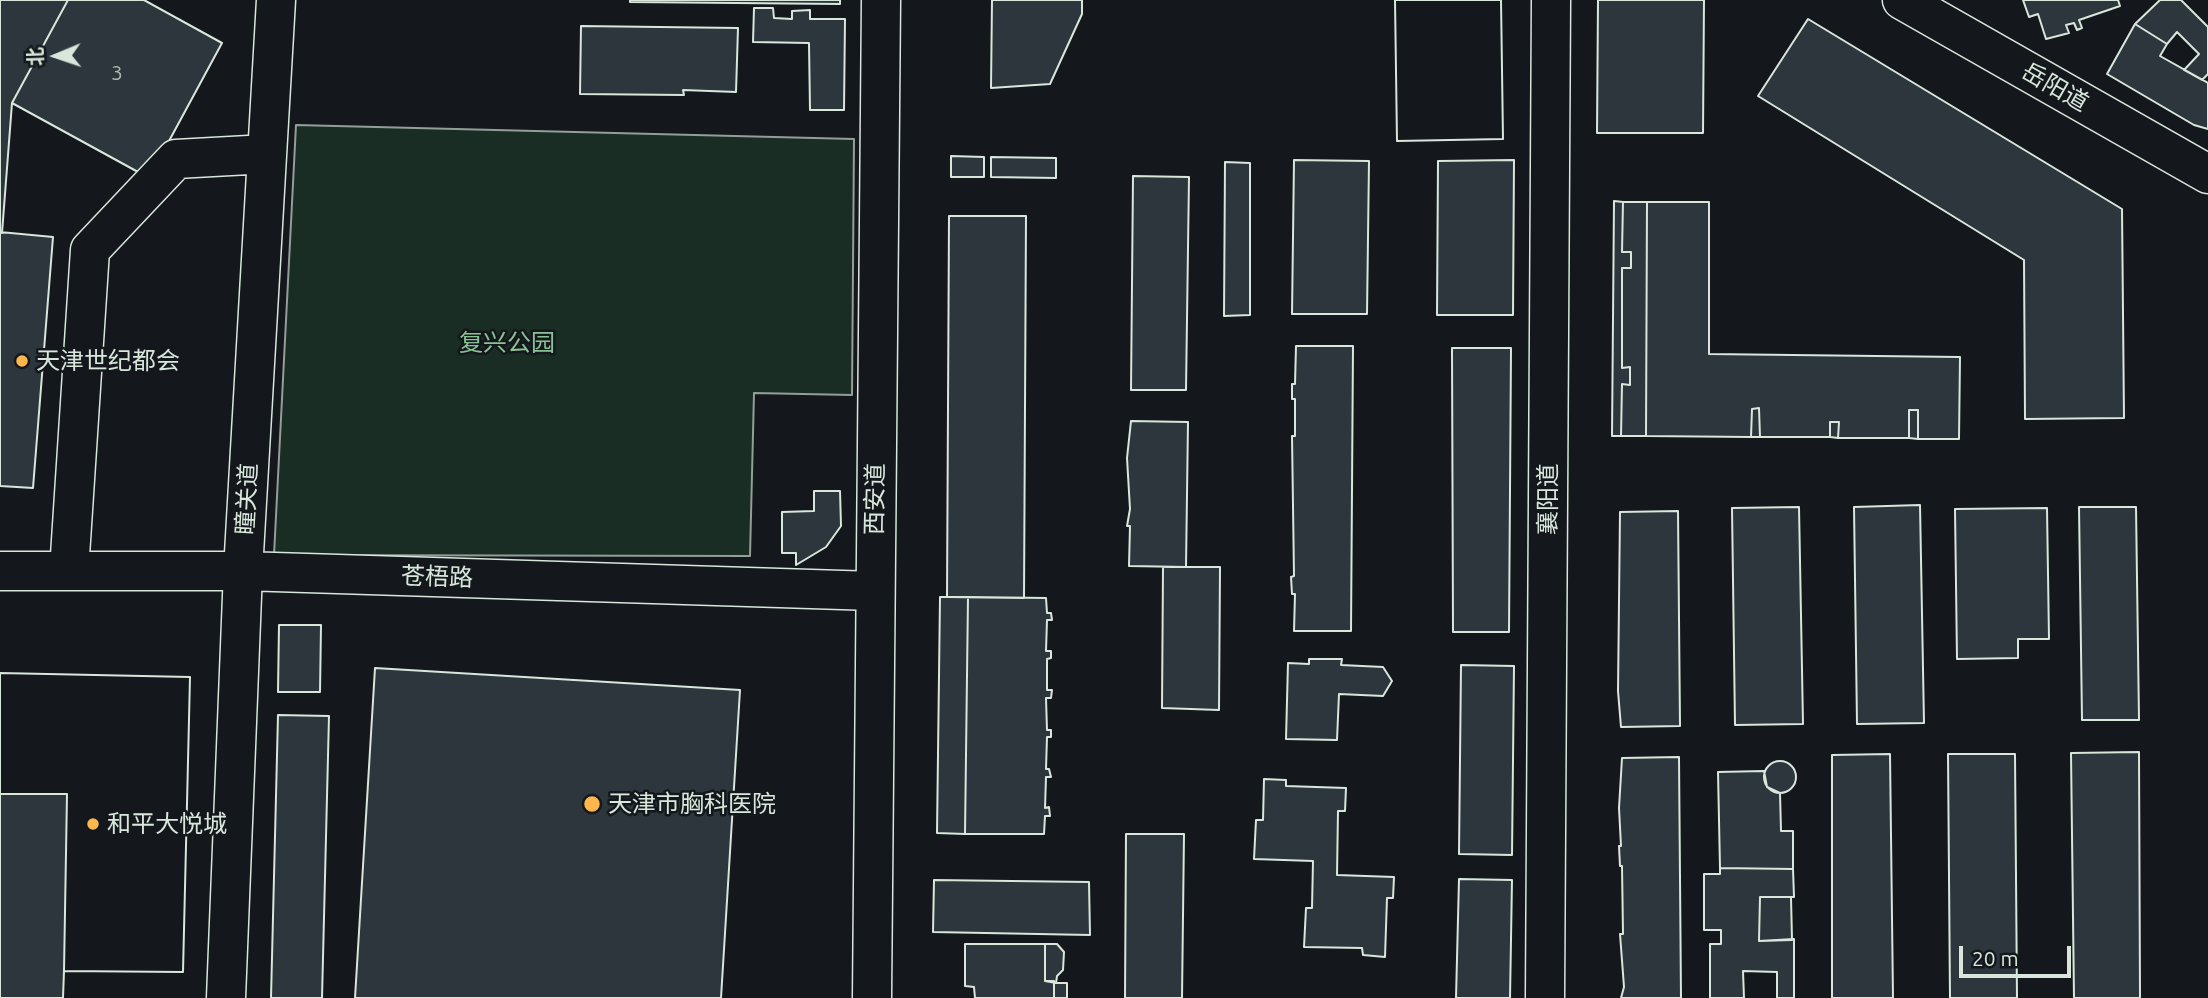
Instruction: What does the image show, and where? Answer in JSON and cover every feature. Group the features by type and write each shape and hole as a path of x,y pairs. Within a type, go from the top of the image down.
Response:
{"street":[{"name":"瞳关道","path":"226,998 243,571 276,0"},
{"name":"西安道","path":"872,998 881,0"},
{"name":"襄阳道","path":"1545,998 1551,0"},
{"name":"岳阳道","path":"1902,0 2208,174"},
{"path":"69,570 90,250 176,159 267,155"},
{"name":"苍梧路","path":"0,570 243,571 874,591"}],"green space":[{"name":"复兴公园","path":"296,125 854,139 852,395 754,393 750,556 274,555"}],"building":[{"path":"0,0 68,0 12,103 2,233 0,232"},
{"path":"68,0 144,0 222,43 149,178 12,103"},
{"path":"840,0 840,4 630,2"},
{"path":"992,0 1082,0 1082,14 1050,84 991,88"},
{"path":"1395,0 1501,0 1503,139 1397,141"},
{"path":"1395,0 1501,0 1503,139 1397,141"},
{"path":"1598,0 1704,0 1703,133 1597,133"},
{"path":"2023,0 2118,0 2120,6 2079,20 2082,28 2077,30 2074,23 2066,25 2069,33 2046,39 2038,14 2029,17"},
{"path":"2160,0 2181,0 2208,27 2208,74 2202,80 2184,70 2199,54 2177,32 2167,44 2135,24"},
{"path":"754,8 773,8 774,18 792,19 792,11 810,10 810,19 845,19 844,110 810,110 809,43 753,42"},
{"path":"1808,19 2122,209 2124,418 2025,419 2024,260 1758,96"},
{"path":"2135,24 2167,44 2160,56 2208,83 2208,129 2194,125 2107,74"},
{"path":"581,26 738,28 736,92 683,90 684,95 580,94"},
{"path":"951,156 984,157 984,177 951,177"},
{"path":"991,157 1056,158 1056,178 991,177"},
{"path":"1294,160 1369,161 1367,314 1292,314"},
{"path":"1514,160 1513,315 1437,315 1438,161"},
{"path":"1225,162 1250,163 1250,315 1224,316"},
{"path":"1133,176 1189,177 1186,390 1131,390"},
{"path":"1614,201 1623,202 1622,252 1631,252 1631,268 1622,268 1622,368 1630,367 1630,385 1622,384 1621,436 1612,436"},
{"path":"1623,202 1647,202 1646,436 1621,436 1622,384 1630,385 1630,367 1622,368 1622,268 1631,268 1631,252 1622,252"},
{"path":"1647,202 1709,202 1709,354 1960,357 1959,439 1918,439 1918,410 1909,410 1909,438 1838,438 1839,422 1830,422 1830,437 1760,437 1759,408 1752,409 1751,437 1646,436"},
{"path":"949,216 1026,216 1024,598 947,597"},
{"name":"天津世纪都会","path":"0,232 53,237 33,488 0,486"},
{"path":"1296,346 1353,346 1351,631 1294,631 1295,594 1292,594 1291,577 1294,576 1292,436 1295,436 1295,399 1292,399 1292,384 1295,384"},
{"path":"1452,348 1511,348 1509,632 1453,632"},
{"path":"1759,408 1760,437 1751,437 1752,409"},
{"path":"1909,410 1918,410 1918,439 1909,438"},
{"path":"1131,421 1188,422 1186,567 1129,566 1127,458"},
{"path":"1830,422 1839,422 1838,438 1830,437"},
{"path":"814,491 840,491 841,526 826,547 796,565 796,553 782,553 782,512 814,511"},
{"path":"1920,505 1924,723 1857,724 1854,507"},
{"path":"1799,507 1803,724 1735,725 1732,508"},
{"path":"2079,507 2136,507 2139,720 2082,720"},
{"path":"2047,508 2049,639 2018,639 2018,658 1957,659 1955,509"},
{"path":"1678,511 1680,726 1621,727 1618,691 1620,512"},
{"path":"1163,567 1220,567 1219,710 1162,708"},
{"path":"940,597 968,597 965,834 937,833"},
{"path":"968,597 1046,598 1047,613 1051,613 1052,620 1047,620 1046,651 1051,651 1051,658 1047,659 1047,690 1052,690 1051,698 1046,698 1047,730 1051,730 1051,737 1047,737 1046,769 1049,769 1051,777 1046,777 1045,808 1049,807 1050,816 1045,816 1044,834 965,834"},
{"path":"279,625 321,625 320,692 278,692"},
{"path":"1309,659 1342,659 1341,665 1383,667 1392,681 1383,696 1339,694 1337,740 1286,739 1288,663 1309,664"},
{"path":"1461,665 1514,666 1512,855 1459,854"},
{"name":"天津市胸科医院","path":"375,668 740,690 721,998 355,998"},
{"name":"和平大悦城","path":"0,673 190,677 183,972 64,971 63,998 0,998"},
{"name":"和平大悦城","path":"0,673 190,677 183,972 64,971 67,794 0,794"},
{"path":"278,715 329,716 322,998 271,998"},
{"path":"2139,752 2140,998 2074,998 2071,753"},
{"path":"1890,754 1893,998 1832,998 1832,755"},
{"path":"1948,754 2015,754 2017,998 1950,998"},
{"path":"1679,757 1681,998 1621,998 1624,987 1620,934 1623,934 1622,866 1619,846 1622,758"},
{"path":"1780,761 1792,765 1796,777 1792,789 1780,793 1768,789 1764,777 1768,765"},
{"path":"1764,771 1767,787 1780,793 1781,831 1793,831 1793,869 1720,868 1718,772"},
{"path":"1264,779 1286,780 1286,786 1346,788 1345,811 1338,811 1337,875 1394,877 1393,898 1387,898 1385,957 1363,955 1362,948 1304,947 1306,908 1312,908 1313,861 1254,859 1256,820 1263,820"},
{"path":"1126,834 1184,834 1182,998 1125,998"},
{"path":"1720,868 1793,869 1794,897 1760,897 1759,941 1794,939 1794,998 1777,998 1777,972 1743,971 1744,998 1710,998 1710,944 1721,944 1721,930 1704,930 1704,874 1720,874"},
{"path":"1459,879 1512,880 1510,998 1456,998"},
{"path":"934,880 1089,882 1090,935 933,932"},
{"path":"1760,897 1791,897 1792,940 1759,941"},
{"path":"965,944 1045,944 1045,981 1054,981 1054,998 975,998 974,987 965,986"},
{"path":"1045,944 1057,944 1064,952 1063,970 1057,976 1056,983 1045,981"},
{"path":"1054,983 1067,983 1067,998 1054,998"}],"place":[{"name":"天津世纪都会","path":"22,361"},
{"name":"天津市胸科医院","path":"592,804"},
{"name":"和平大悦城","path":"93,824"}]}
